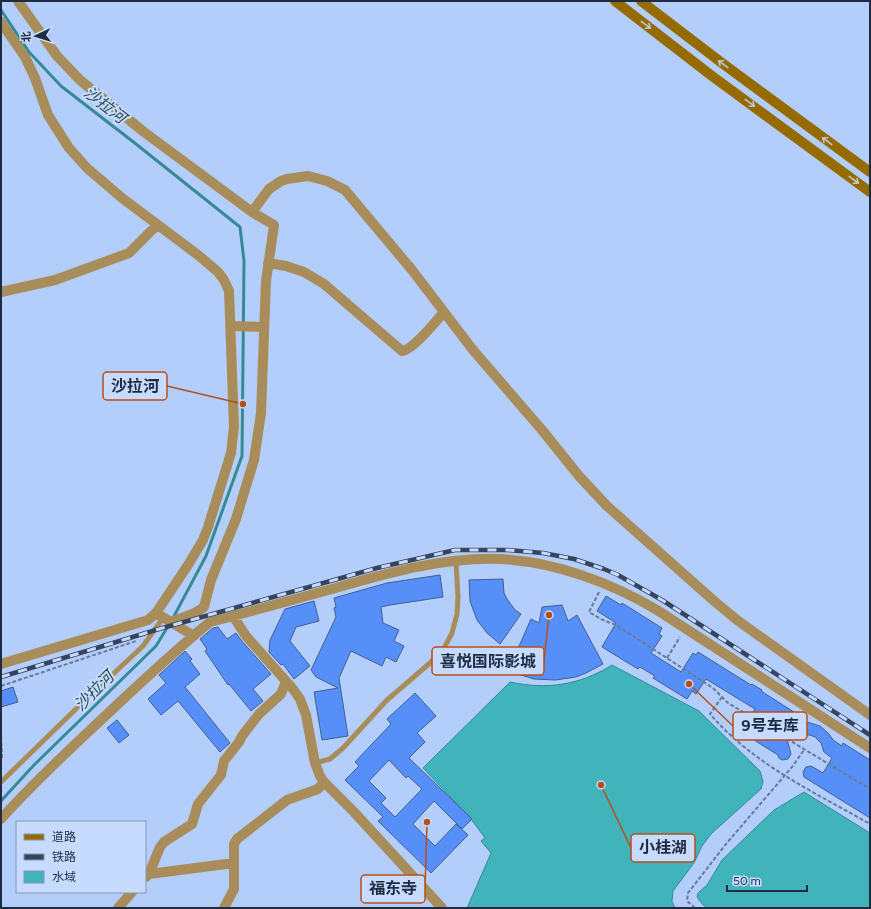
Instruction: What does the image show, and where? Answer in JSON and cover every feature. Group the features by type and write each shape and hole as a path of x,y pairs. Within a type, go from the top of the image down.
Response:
{"main road":[{"path":"615,1 712,76 870,192"},
{"path":"641,1 722,63 870,172"}],"street":[{"path":"1,664 148,620 195,613 204,607 211,580 236,519 254,460 261,413 261,327 274,225 252,212 144,132 80,80 58,56 18,1"},
{"path":"1,22 24,57 32,73 48,115 69,148 87,168 122,198 198,255 218,272 224,280 228,291 232,326 234,427 231,453 203,540 188,565 164,618"},
{"path":"252,212 269,189 287,178 308,176 327,181 344,190 358,204 473,350 542,430 578,476 607,506 737,620 870,715"},
{"path":"1,292 55,280 128,253 158,225"},
{"path":"268,263 286,266 304,272 324,284 402,350 405,350 413,344 444,312"},
{"path":"232,326 261,327"},
{"path":"1,819 58,760 141,682 190,633 210,622 391,572 419,566 480,559 516,561 536,564 573,573 604,583 641,600 870,748"},
{"path":"232,616 246,636 293,688 304,706 315,763 324,782 354,812 442,908"},
{"path":"164,618 190,633"},
{"path":"147,877 160,847 164,842 192,824 198,804 221,775 224,761 259,714 281,694 286,681"},
{"path":"224,908 234,889 234,844 237,839 287,800 318,789 324,782"},
{"path":"147,877 234,863"},
{"path":"118,908 131,893"}],"lane":[{"path":"315,763 330,759 343,748 387,700 430,663 444,648 452,633 456,614 458,597 456,562"},
{"path":"1,782 81,704 144,646 164,618"}],"path":[{"path":"604,583 589,612 616,625 713,688 728,703 870,788"},
{"path":"667,658 686,628"},
{"path":"1,686 151,636"},
{"path":"722,697 710,714 725,731 755,756 870,824"},
{"path":"1,736 1,759"},
{"path":"695,908 688,900 688,893 726,844 785,775 805,749"}],"water":[{"path":"612,665 699,711 760,771 763,781 761,789 711,834 702,846 694,863 673,891 672,901 675,908 467,908 491,853 481,841 485,838 471,819 423,768 510,682 537,686 563,684 588,677"},
{"path":"804,792 870,833 870,908 708,908 703,905 697,897 698,893 707,885 722,860 774,810"}],"building":[{"path":"440,575 443,597 381,607 383,623 399,630 394,641 404,646 396,662 386,657 382,666 351,651 339,678 348,736 322,740 314,692 338,688 316,677 311,670 336,617 334,598 387,583"},
{"path":"503,579 504,593 507,599 515,610 521,614 500,644 487,633 477,620 470,601 469,580"},
{"path":"606,596 621,605 622,603 662,628 659,634 662,636 651,653 681,672 693,653 696,655 698,652 751,685 752,684 762,690 761,691 797,714 792,721 807,722 820,726 833,740 842,746 843,743 870,760 870,818 804,777 803,772 806,767 811,766 823,773 832,758 824,752 821,743 815,737 810,735 801,735 787,739 791,754 788,759 782,760 778,755 741,732 755,709 706,679 696,694 692,691 687,699 653,678 655,676 640,667 638,669 602,647 616,623 597,611"},
{"path":"314,601 319,621 296,627 290,641 310,666 294,679 283,664 281,665 269,652 270,640 285,609"},
{"path":"562,605 568,621 577,615 603,664 576,677 555,680 534,679 508,671 531,619 539,623 542,607"},
{"path":"218,627 227,639 236,633 271,674 253,689 263,701 251,711 229,684 228,685 205,651 207,649 200,639 213,628"},
{"path":"185,651 192,659 190,661 200,674 185,687 230,743 220,752 178,701 161,715 148,699 166,683 159,675"},
{"path":"13,687 18,702 1,707 1,691"},
{"path":"415,693 436,716 417,733 425,742 409,758 472,819 462,829 434,801 413,824 435,846 456,824 468,835 431,873 378,821 383,817 345,780 359,766 355,762 391,724 387,719","holes":["389,760 406,778 408,776 422,789 395,817 381,803 386,798 369,781"]},
{"path":"117,720 129,735 119,743 107,728"}],"waterway":[{"name":"沙拉河","path":"1,10 29,52 61,86 240,227 244,261 242,456 206,556 173,618"},
{"name":"沙拉河","path":"1,801 34,765 156,646 170,623"}],"railway":[{"path":"1,677 159,629 377,568 455,550 507,550 543,553 574,559 618,575 662,600 870,735"}],"place":[{"name":"沙拉河","path":"243,404"},
{"name":"喜悦国际影城","path":"549,615"},
{"name":"9号车库","path":"689,684"},
{"name":"小桂湖","path":"601,785"},
{"name":"福东寺","path":"427,822"}]}
